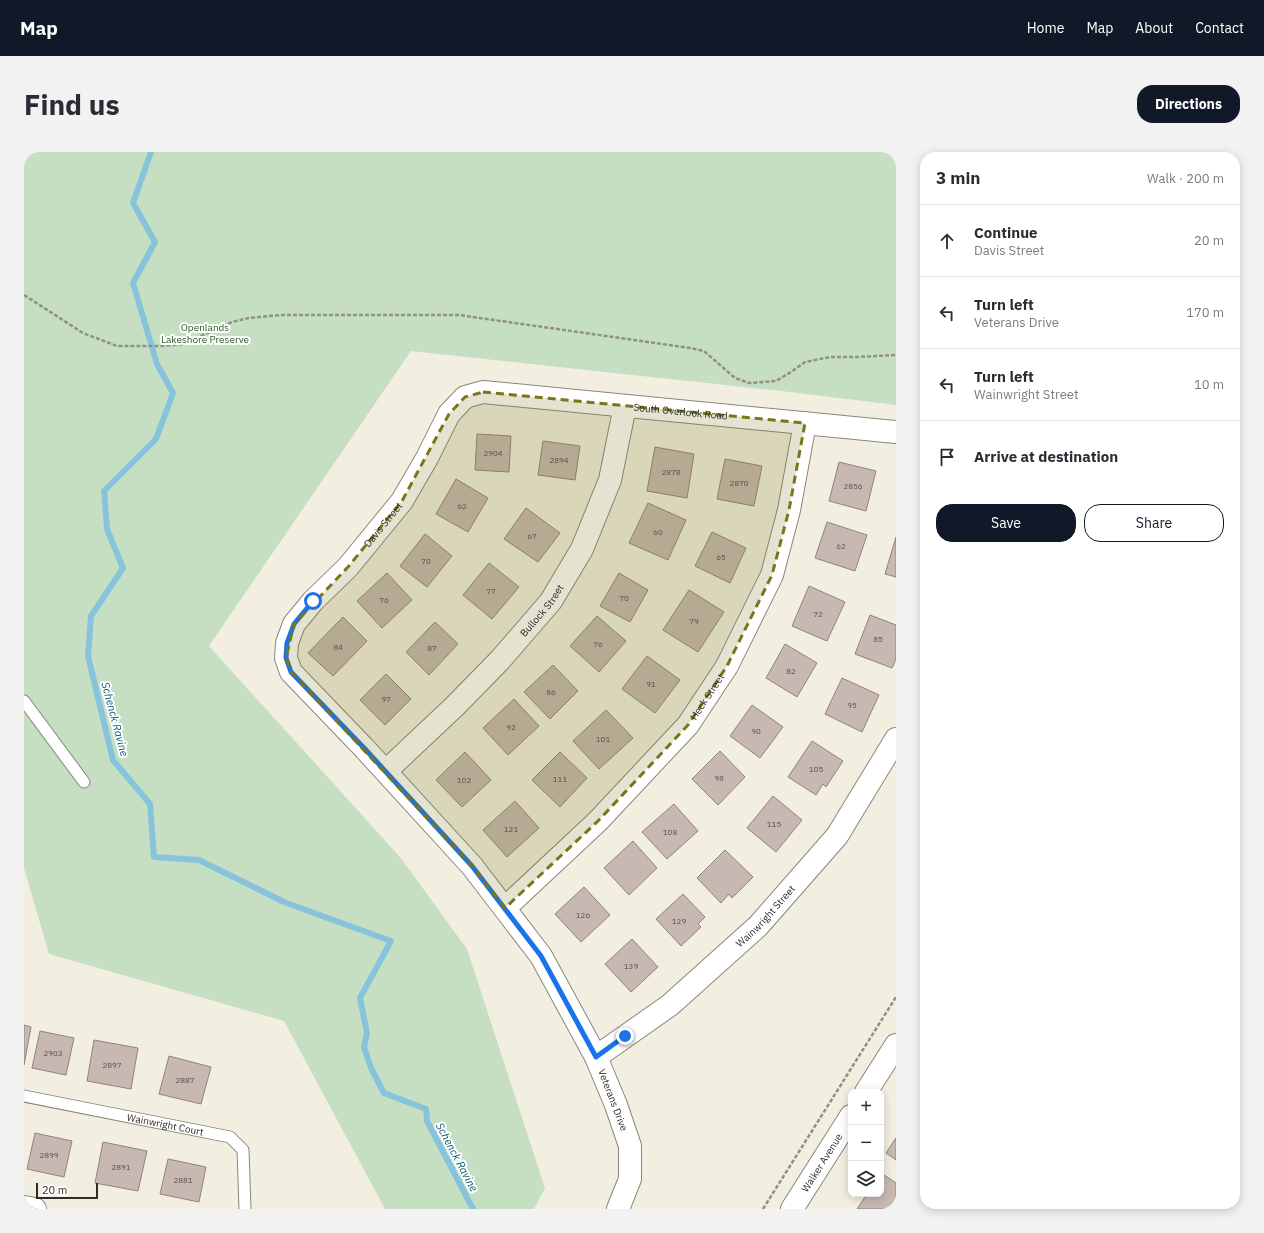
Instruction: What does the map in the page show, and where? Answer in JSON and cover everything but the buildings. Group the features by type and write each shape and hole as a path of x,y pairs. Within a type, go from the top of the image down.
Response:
{"street":[{"name":"South Overlook Road","path":"465,397 483,392 896,432"},
{"name":"Davis Street","path":"287,643 294,624 313,601 348,566 402,501 428,458 449,414 465,397"},
{"name":"Bullock Street","path":"386,771 455,706 500,660 551,601 582,549 610,480 625,406"},
{"name":"Heck Street","path":"505,908 598,821 688,725 727,666 772,575 789,510 804,423"},
{"name":"Veterans Drive","path":"287,643 286,658 291,672 386,771 472,866 541,956 596,1057 616,1105 630,1146 630,1179 618,1209"},
{"name":"Wainwright Street","path":"596,1057 670,1005 758,926 837,836 896,739"},
{"path":"868,1089 896,1047"},
{"name":"Walker Avenue","path":"792,1209 848,1121"},
{"path":"24,1207 35,1209"}],"lane":[{"path":"24,701 84,782"},
{"name":"Wainwright Court","path":"24,1096 230,1137 243,1150 245,1209"}],"path":[{"path":"24,295 83,333 118,346 162,346 183,344 232,322 249,318 281,315 459,315 690,348 704,352 735,378 749,383 776,381 805,362 830,356 856,357 896,355"},
{"path":"763,1209 896,997"}],"highlighted area":[{"path":"483,392 805,423 789,510 772,575 727,666 688,725 598,821 505,908 472,866 291,672 286,658 294,624 348,567 402,501 449,414 465,397"}],"green space":[{"name":"Openlands Lakeshore Preserve","path":"24,152 896,152 896,405 411,351 209,646 400,857 467,949 545,1188 534,1209 385,1209 284,1021 49,954 24,868"}],"waterway":[{"name":"Schenck Ravine","path":"151,152 133,203 155,242 133,283 157,364 173,393 156,439 104,491 107,529 123,568 91,616 88,656 113,760 150,804 154,857 199,860 284,902 391,941 360,998 367,1033 364,1047 371,1068 384,1093 426,1109 427,1121 473,1209"}],"route":[{"path":"313,601 294,624 287,643 286,658 291,672 365,749 472,866 541,956 596,1057 625,1036"}]}
